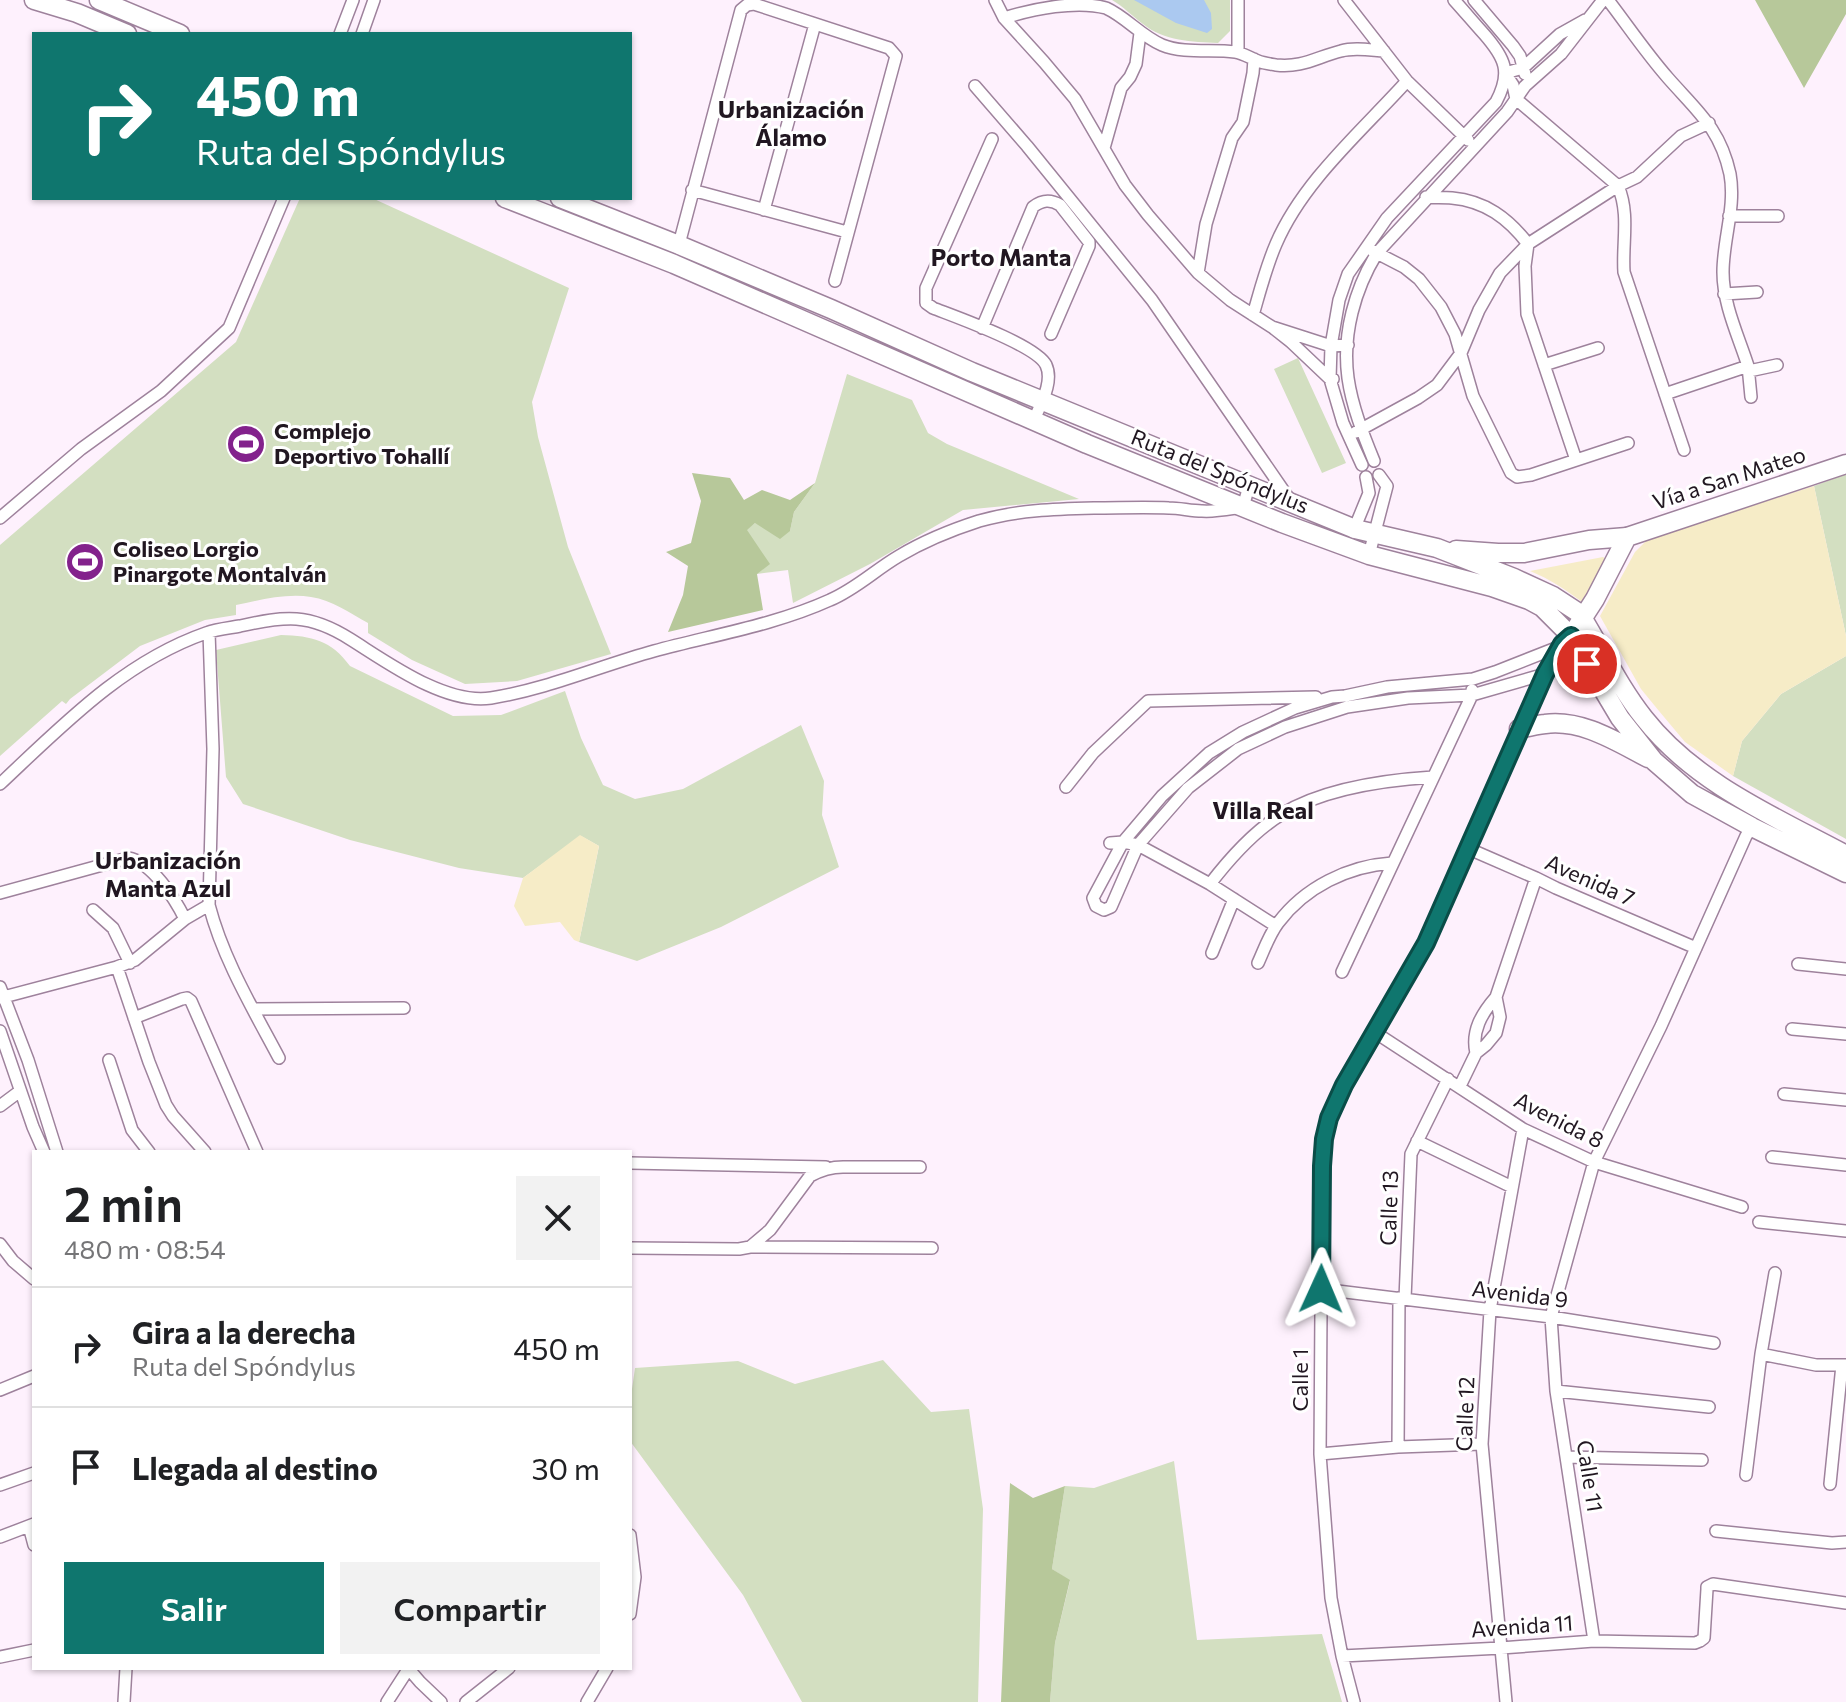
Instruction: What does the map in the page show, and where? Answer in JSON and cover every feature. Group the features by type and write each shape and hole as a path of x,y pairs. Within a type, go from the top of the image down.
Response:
{"main road":[{"path":"34,0 77,13 122,32"},
{"path":"99,0 175,32"},
{"name":"Ruta del Spóndylus","path":"510,200 674,264 1087,444 1243,507 1369,555 1492,587 1529,600 1542,607 1654,761 1692,794 1846,873"},
{"name":"Ruta del Spóndylus","path":"565,200 1355,529 1437,548 1553,596 1579,613 1621,683 1666,742 1712,781 1846,855"},
{"name":"Vía a San Mateo","path":"1437,548 1524,553 1589,540 1627,537 1846,464"},
{"path":"1566,641 1583,619 1627,537"},
{"path":"1519,729 1546,723 1575,725 1654,761"}],"street":[{"path":"341,32 353,0"},
{"path":"360,0 373,2 363,32"},
{"path":"995,0 1004,18 1075,99 1125,185 1198,273 1230,300 1291,342 1330,379 1348,377"},
{"path":"1238,0 1238,52"},
{"path":"1344,0 1407,81 1475,147"},
{"path":"1474,0 1520,56 1526,75 1525,86"},
{"path":"1387,486 1370,469 1343,423 1330,379 1331,346 1339,300 1348,274 1427,198 1507,112 1525,86 1561,54 1606,0 1709,123 1722,149 1732,190 1723,270 1724,294 1748,368 1751,397"},
{"path":"1346,547 1369,493 1370,469 1348,377 1348,345 1349,326 1371,251 1387,218 1496,102 1503,88 1504,61 1458,1"},
{"path":"674,264 741,10 754,4 889,48 896,56 835,281"},
{"path":"1004,18 1045,6 1093,4 1106,8 1164,46 1238,52 1279,65 1298,65 1342,50 1384,51"},
{"path":"1505,73 1523,68 1560,34 1592,16"},
{"path":"764,210 815,24"},
{"path":"1104,148 1121,88 1136,64 1140,33"},
{"path":"1198,273 1206,224 1232,138 1243,122 1254,59"},
{"path":"1505,73 1513,85 1516,99 1618,186 1626,225 1622,252 1624,272 1684,450"},
{"path":"1253,315 1276,243 1299,203 1407,81"},
{"path":"975,86 1152,300 1293,504"},
{"path":"1350,436 1437,385 1461,353 1479,310 1500,273 1528,244 1637,177 1681,136 1709,123"},
{"path":"992,139 926,288 926,303 1037,354 1046,364 1047,384 1034,420"},
{"path":"1416,188 1427,198 1454,198 1497,212 1514,226 1528,244 1525,266 1527,314 1576,460"},
{"path":"692,190 847,232"},
{"path":"0,518 81,449 161,391 229,328 283,200"},
{"path":"982,328 1033,207 1039,202 1054,201 1089,242 1089,246 1051,334"},
{"path":"1729,216 1778,216"},
{"path":"1371,251 1404,267 1419,279 1441,307 1455,334 1473,396 1511,473 1524,477 1628,443"},
{"path":"1724,294 1757,292"},
{"path":"1272,327 1331,346 1348,345"},
{"path":"1544,365 1598,348"},
{"path":"1665,394 1748,368 1777,365"},
{"path":"0,784 91,699 142,662 209,632 270,620 296,618 317,621 431,686 455,695 487,699 807,610 862,583 897,557 928,540 1011,513 1106,508 1219,511 1243,507 1249,486"},
{"path":"1369,493 1387,486"},
{"path":"1369,555 1387,486"},
{"path":"209,632 213,749 209,905 224,950 279,1058"},
{"path":"1235,744 1346,702 1473,679 1566,641"},
{"name":"Calle 1","path":"1354,1702 1331,1598 1320,1454 1324,1139 1329,1118 1344,1085 1426,943 1519,729 1545,674 1566,641"},
{"path":"1408,691 1472,695 1545,674"},
{"path":"1342,972 1472,695 1473,679"},
{"path":"1066,787 1093,753 1148,701 1332,697 1346,702"},
{"path":"1183,784 1138,845 1111,907 1104,910 1096,906 1093,898 1123,842 1162,796 1280,714 1332,697"},
{"path":"1280,714 1285,727"},
{"path":"1210,884 1228,861 1282,814 1331,794 1361,786 1433,777"},
{"name":"Calle 11","path":"1594,1641 1556,1391 1551,1317 1594,1162 1661,1026 1752,827"},
{"path":"1110,843 1138,845 1210,884 1276,926"},
{"name":"Avenida 7","path":"1467,848 1696,948"},
{"path":"0,893 128,858 137,859 169,890 185,919"},
{"path":"1258,963 1276,926 1297,902 1325,882 1361,868 1392,863"},
{"path":"1476,1053 1474,1036 1482,1015 1496,997 1536,878"},
{"path":"1212,953 1234,899"},
{"path":"56,1150 28,1060 1,994 130,963 185,919 209,905"},
{"path":"93,910 113,928 130,963"},
{"path":"1798,964 1846,969"},
{"path":"117,967 166,1105 203,1150"},
{"path":"1460,1086 1476,1053 1490,1041 1499,1027 1496,997"},
{"path":"134,1018 182,999 191,1001 256,1150"},
{"path":"253,1009 404,1008"},
{"path":"1792,1029 1846,1034"},
{"path":"0,1031 43,1150"},
{"name":"Avenida 8","path":"1376,1033 1523,1129 1594,1162 1742,1207"},
{"path":"109,1060 132,1130 147,1150"},
{"name":"Calle 13","path":"1398,1447 1402,1298 1411,1154 1448,1079"},
{"path":"0,1106 20,1091"},
{"path":"1784,1094 1846,1100"},
{"name":"Calle 12","path":"1506,1702 1482,1444 1490,1310 1523,1129"},
{"path":"1417,1141 1512,1187"},
{"path":"1772,1157 1846,1165"},
{"path":"632,1163 920,1167"},
{"path":"750,1247 770,1230 810,1176 834,1167"},
{"path":"1759,1222 1846,1231"},
{"path":"0,1244 13,1261 32,1277"},
{"path":"632,1248 932,1248"},
{"path":"1746,1475 1775,1273"},
{"name":"Avenida 9","path":"1321,1289 1551,1317 1714,1343"},
{"path":"1761,1354 1816,1365 1844,1365 1830,1484"},
{"path":"0,1390 32,1377"},
{"path":"1556,1391 1709,1407"},
{"path":"1320,1454 1482,1444"},
{"path":"1567,1457 1702,1460"},
{"path":"0,1485 32,1474"},
{"path":"0,1537 32,1525"},
{"path":"1716,1531 1846,1542"},
{"path":"632,1552 635,1577 632,1599"},
{"name":"Avenida 11","path":"1342,1656 1594,1641 1695,1643 1704,1638 1707,1589 1710,1585 1846,1603"},
{"path":"0,1657 32,1650"},
{"path":"124,1702 126,1670"},
{"path":"387,1702 408,1670"},
{"path":"411,1670 441,1702"},
{"path":"466,1702 506,1670"},
{"path":"587,1702 606,1670"}],"green space":[{"path":"1112,0 1230,0 1230,31 1218,43 1169,37 1151,30"},
{"path":"1755,0 1846,0 1846,14 1804,88"},
{"path":"299,200 376,200 569,288 532,402 538,437 568,547 611,654 517,681 465,684 412,660 368,633 368,623 334,604 302,596 264,599 236,605 236,615 205,620 140,646 66,704 62,701 0,756 0,545 236,342"},
{"path":"1298,358 1346,463 1322,473 1274,369"},
{"path":"847,374 912,400 928,433 947,444 1079,499 963,510 870,564 793,603 788,570 757,574 746,530 755,523 790,531 794,512 815,483"},
{"path":"692,473 730,478 744,500 762,490 790,500 815,483 794,512 790,531 780,539 755,523 747,530 770,564 757,574 763,610 668,632 683,595 688,566 666,552 691,543 701,501"},
{"path":"1846,474 1846,636 1814,486"},
{"path":"281,635 320,641 336,650 350,666 453,716 501,715 565,691 581,738 603,785 635,799 683,789 801,725 824,781 822,815 839,867 721,927 637,961 579,942 599,846 581,836 523,878 459,868 350,840 243,804 226,777 216,650"},
{"path":"1846,656 1846,839 1733,776 1742,741 1781,694"},
{"path":"883,1360 931,1412 969,1409 983,1509 978,1702 802,1702 743,1595 632,1444 635,1368 738,1361 795,1384"},
{"path":"1174,1461 1197,1640 1322,1634 1342,1702 1050,1702 1055,1643 1070,1581 1052,1569 1065,1486 1094,1488"},
{"path":"1010,1483 1033,1498 1065,1486 1052,1569 1070,1580 1055,1643 1050,1702 1001,1702"}],"sand":[{"path":"1814,486 1846,636 1846,656 1781,694 1742,741 1733,776 1685,742 1659,711 1641,689 1600,616 1635,552 1648,539"},
{"path":"1603,557 1607,560 1604,569 1582,602 1530,571"},
{"path":"580,835 599,846 579,942 560,922 525,926 514,906 523,878"}],"water":[{"path":"1134,0 1204,0 1211,13 1212,29 1207,33 1176,23"}],"place":[{"name":"Complejo Deportivo Tohallí","path":"246,444"},
{"name":"Coliseo Lorgio Pinargote Montalván","path":"85,562"}],"district":[{"name":"Urbanización Álamo","path":"791,124"},
{"name":"Porto Manta","path":"1001,258"},
{"name":"Villa Real","path":"1263,811"},
{"name":"Urbanización Manta Azul","path":"168,875"}],"route":[{"path":"1321,1289 1322,1166 1329,1118 1344,1085 1426,943 1519,729 1545,674 1562,644 1571,636 1587,664"}]}
